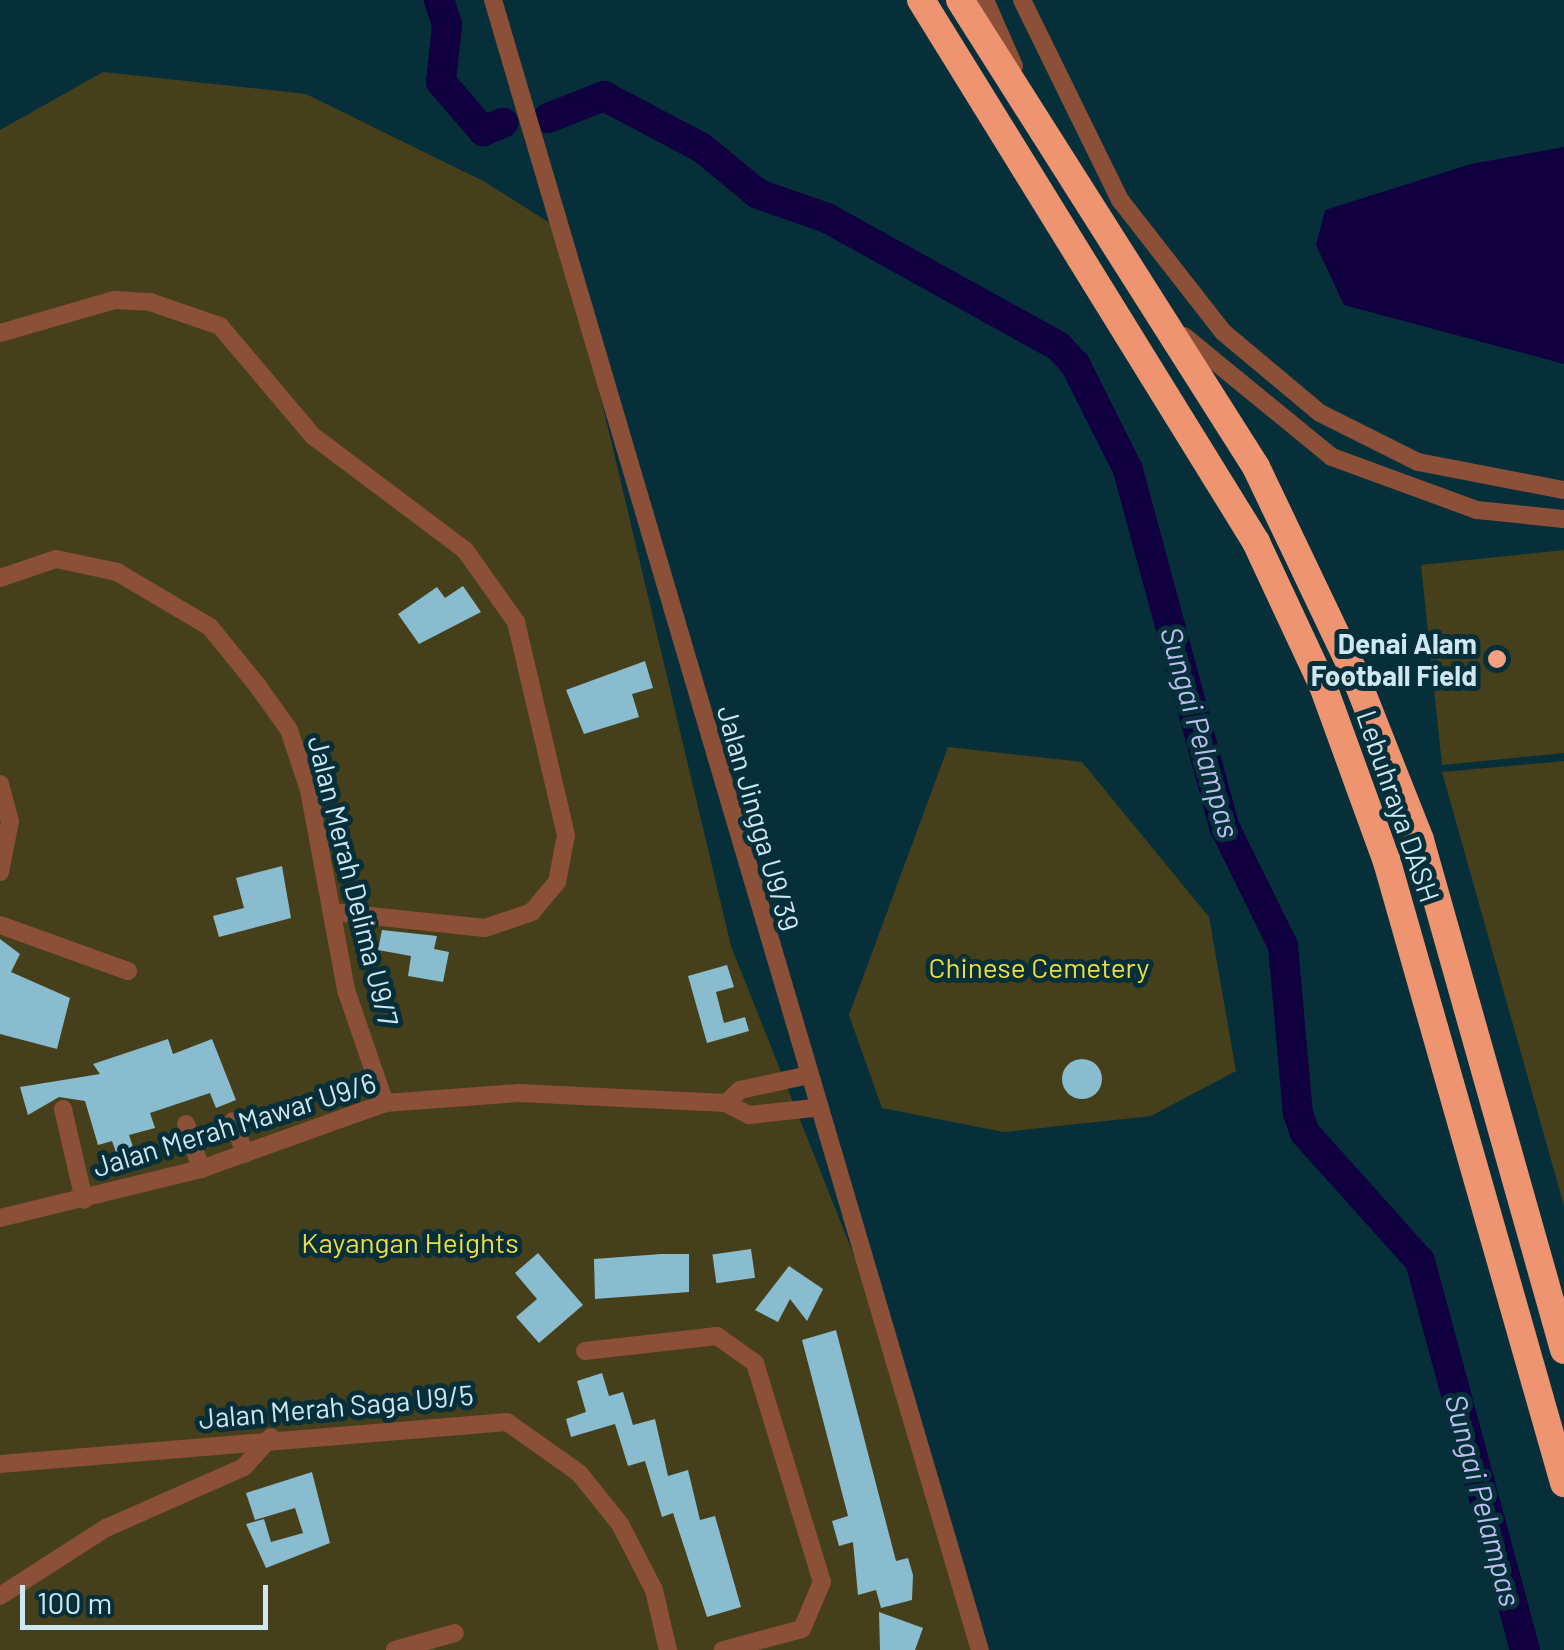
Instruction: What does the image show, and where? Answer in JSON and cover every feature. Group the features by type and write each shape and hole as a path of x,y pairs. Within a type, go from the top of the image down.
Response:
{"highway":[{"name":"Lebuhraya DASH","path":"921,0 1246,526 1323,686 1387,862 1564,1483"},
{"name":"Lebuhraya DASH","path":"960,0 1256,466 1352,668 1420,840 1564,1350"}],"street":[{"name":"Jalan Jingga U9/39","path":"493,0 813,1108 980,1650"},
{"path":"985,0 1088,209 1151,302 1218,371 1290,431 1418,494 1564,518"},
{"path":"1022,0 1120,200 1222,332 1320,413 1418,462 1564,490"},
{"path":"0,333 114,300 150,302 220,326 313,436 465,550 516,622 566,835 557,882 532,912 485,928 332,912"},
{"name":"Jalan Merah Delima U9/7","path":"0,578 37,562 87,562 210,626 288,730 332,912 346,990 386,1103"},
{"path":"0,784 10,821 0,872"},
{"path":"0,925 128,970"},
{"path":"726,1103 740,1090 804,1076"},
{"name":"Jalan Merah Mawar U9/6","path":"0,1218 200,1169 386,1103 520,1093 726,1103 749,1115 813,1108"},
{"path":"63,1109 84,1200"},
{"path":"233,1121 246,1154"},
{"path":"186,1124 200,1169"},
{"path":"585,1351 716,1336 755,1364 822,1582 802,1629 723,1650"},
{"name":"Jalan Merah Saga U9/5","path":"0,1464 271,1437 507,1422 578,1473 620,1524 654,1590 668,1650"},
{"path":"0,1596 106,1528 244,1467 271,1437"},
{"path":"395,1650 455,1633"}],"green space":[{"name":"Kayangan Heights","path":"103,72 306,94 485,182 561,230 731,946 872,1301 976,1650 0,1650 0,130"},
{"name":"Denai Alam Football Field","path":"1564,550 1564,753 1442,765 1421,565"},
{"name":"Chinese Cemetery","path":"948,747 1082,762 1209,917 1236,1071 1151,1116 1004,1132 882,1108 849,1015"},
{"path":"1564,761 1564,1206 1442,772"}],"shaded area":[{"path":"1564,147 1564,364 1344,305 1316,245 1325,210 1471,164"}],"building":[{"path":"463,586 481,612 419,644 398,614 437,587 445,598"},
{"path":"645,661 653,688 632,694 639,717 584,734 566,690"},
{"path":"282,866 291,918 219,937 213,916 244,908 236,878"},
{"path":"382,930 437,936 434,949 449,952 443,982 408,976 411,956 378,950"},
{"path":"0,939 20,954 11,972 70,998 57,1049 0,1034"},
{"path":"727,965 734,987 716,992 724,1023 745,1017 749,1031 707,1043 688,976"},
{"path":"168,1039 173,1054 212,1039 236,1100 216,1108 210,1093 150,1113 155,1128 129,1135 134,1150 117,1155 112,1141 98,1145 85,1101 59,1097 28,1115 20,1087 100,1074 93,1064"},
{"path":"1082,1059 1096,1065 1102,1079 1096,1093 1082,1099 1068,1093 1062,1079 1068,1065"},
{"path":"751,1249 755,1278 716,1283 712,1254"},
{"path":"538,1253 583,1305 539,1343 516,1317 537,1299 515,1273"},
{"path":"689,1254 689,1292 595,1299 594,1259"},
{"path":"789,1266 823,1289 807,1321 790,1299 778,1322 755,1310"},
{"path":"836,1330 896,1561 908,1558 913,1575 912,1600 881,1608 876,1590 858,1595 853,1542 839,1546 832,1521 848,1516 802,1340"},
{"path":"602,1373 609,1396 623,1392 633,1425 655,1419 668,1476 688,1470 700,1520 715,1516 741,1607 707,1617 673,1513 662,1517 645,1461 628,1466 615,1424 571,1437 566,1419 586,1412 577,1381"},
{"path":"312,1472 330,1543 266,1568 246,1524 264,1519 271,1542 303,1533 295,1508 255,1520 246,1493"},
{"path":"879,1612 923,1628 915,1650 880,1650"}],"waterway":[{"name":"Sungai Pelampas","path":"439,0 447,25 441,82 483,131 503,123"},
{"name":"Sungai Pelampas","path":"548,118 604,96 702,148 758,194 827,218 1058,346 1075,364 1128,470 1224,826 1283,946 1298,1113 1305,1133 1420,1261 1525,1650"}],"place":[{"name":"Denai Alam Football Field","path":"1497,659"}]}
